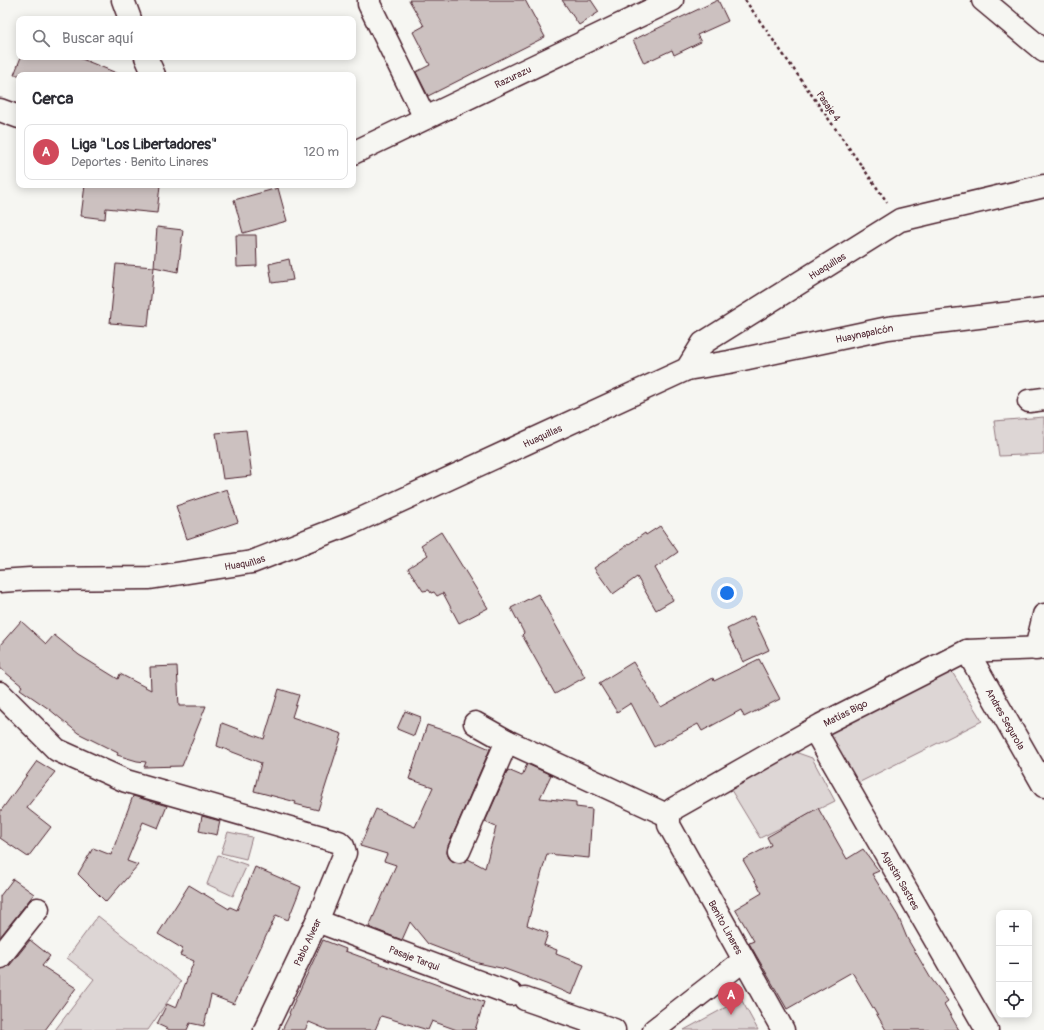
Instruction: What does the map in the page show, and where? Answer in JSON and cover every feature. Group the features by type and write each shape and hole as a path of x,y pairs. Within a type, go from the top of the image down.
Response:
{"street":[{"path":"123,0 129,16"},
{"path":"369,0 369,4 425,118"},
{"name":"Razurazu","path":"356,152 672,0"},
{"path":"983,0 1044,51"},
{"path":"147,60 153,72"},
{"path":"0,110 16,116"},
{"name":"Huaquillas","path":"0,581 30,579 150,578 252,562 350,524 687,369 703,343 900,220 1044,186"},
{"name":"Huaynapalcón","path":"687,369 729,362 888,328 1044,309"},
{"path":"1040,648 1044,616"},
{"name":"Matías Bigo","path":"669,820 673,809 814,729 967,651 1040,648"},
{"name":"Andres Segurola","path":"967,651 1044,786"},
{"name":"Pablo Alvear","path":"0,693 57,750 126,781 339,842 343,846 345,853 317,921 265,1030"},
{"path":"476,723 507,741 669,820"},
{"name":"Agustin Sastres","path":"814,729 987,1030"},
{"path":"458,851 507,741"},
{"name":"Benito Linares","path":"669,820 783,1030"},
{"path":"0,958 38,909"},
{"name":"Pasaje Tarqui","path":"317,921 614,1030"},
{"path":"654,1030 744,960"}],"path":[{"name":"Pasaje 4","path":"745,0 900,220"}],"shaded area":[{"path":"1044,417 1044,454 999,456 994,421"},
{"path":"946,662 982,721 848,788 821,725"},
{"path":"795,752 812,758 835,801 760,838 731,790"},
{"path":"228,832 252,837 246,859 221,853"},
{"path":"218,855 247,865 233,896 207,884"},
{"path":"98,916 181,982 148,1030 55,1030 94,979 67,958"},
{"path":"741,999 758,1030 684,1030"}],"building":[{"path":"409,0 525,0 545,37 428,96 416,72 430,65 413,32 424,26"},
{"path":"562,0 591,0 599,12 579,25"},
{"path":"718,0 728,21 697,35 701,42 674,55 672,50 644,63 633,40"},
{"path":"20,60 84,60 114,72 16,72 16,75 14,75"},
{"path":"85,188 160,188 157,213 106,208 105,219 81,216"},
{"path":"278,188 287,221 243,233 234,200"},
{"path":"157,227 183,230 178,272 154,267"},
{"path":"236,235 256,235 257,266 237,267"},
{"path":"289,259 293,280 272,283 269,264"},
{"path":"116,264 154,267 148,326 110,323"},
{"path":"246,430 252,476 223,479 216,433"},
{"path":"227,489 238,522 187,539 176,506"},
{"path":"660,526 678,552 655,568 673,600 656,610 637,577 613,594 594,568 645,533 646,535"},
{"path":"441,532 488,608 459,623 443,593 437,596 434,592 431,593 429,590 423,591 408,568 428,555 421,545"},
{"path":"538,594 585,677 555,694 522,635 524,633 511,608"},
{"path":"753,616 769,650 743,662 727,629"},
{"path":"21,621 46,644 54,635 79,655 118,679 120,674 151,690 150,667 177,666 179,706 206,706 182,766 144,767 146,762 117,755 118,753 78,733 49,709 20,689 22,686 0,668 0,645"},
{"path":"759,659 780,699 744,717 741,710 702,731 698,724 654,747 631,703 617,712 599,683 633,662 661,707 713,678 714,681"},
{"path":"279,689 299,695 292,717 342,734 318,810 295,804 296,802 254,791 261,763 217,746 222,723 264,739"},
{"path":"405,711 421,717 414,736 397,729"},
{"path":"427,725 458,735 490,749 448,846 447,853 449,858 454,862 461,863 468,859 485,868 496,827 485,822 508,770 522,776 527,764 551,775 540,798 576,802 576,807 592,809 589,858 547,854 527,925 548,933 544,945 557,950 556,954 584,965 572,995 505,969 478,963 428,944 410,922 402,940 369,927 396,865 384,861 387,854 360,846 376,809 415,827 433,787 409,779"},
{"path":"37,761 55,772 27,807 51,827 28,857 0,838 0,812"},
{"path":"133,796 167,806 158,828 143,822 127,861 138,865 106,902 78,874 93,848 111,855"},
{"path":"818,808 847,859 863,849 879,871 872,874 898,916 907,938 930,977 948,1001 944,1004 959,1030 886,1030 852,972 787,1009 749,943 754,941 735,909 762,893 743,860 771,845 767,837"},
{"path":"202,816 220,821 217,835 199,831"},
{"path":"255,867 301,887 288,920 276,915 234,1004 211,995 204,1026 190,1023 187,1030 170,1030 157,1024 167,1004 176,1008 194,961 180,955 183,949 158,934 189,885 229,909 230,907 237,910"},
{"path":"13,879 34,894 0,937 0,896"},
{"path":"30,940 50,956 42,966 76,988 45,1030 0,1030 0,969 10,965"},
{"path":"323,940 346,949 345,951 484,1002 475,1030 457,1030 432,1021 428,1030 381,1016 375,1030 328,1030 309,1022 305,1030 282,1030"}],"place":[{"name":"Liga \"Los Libertadores\"","path":"731,1015"}]}
